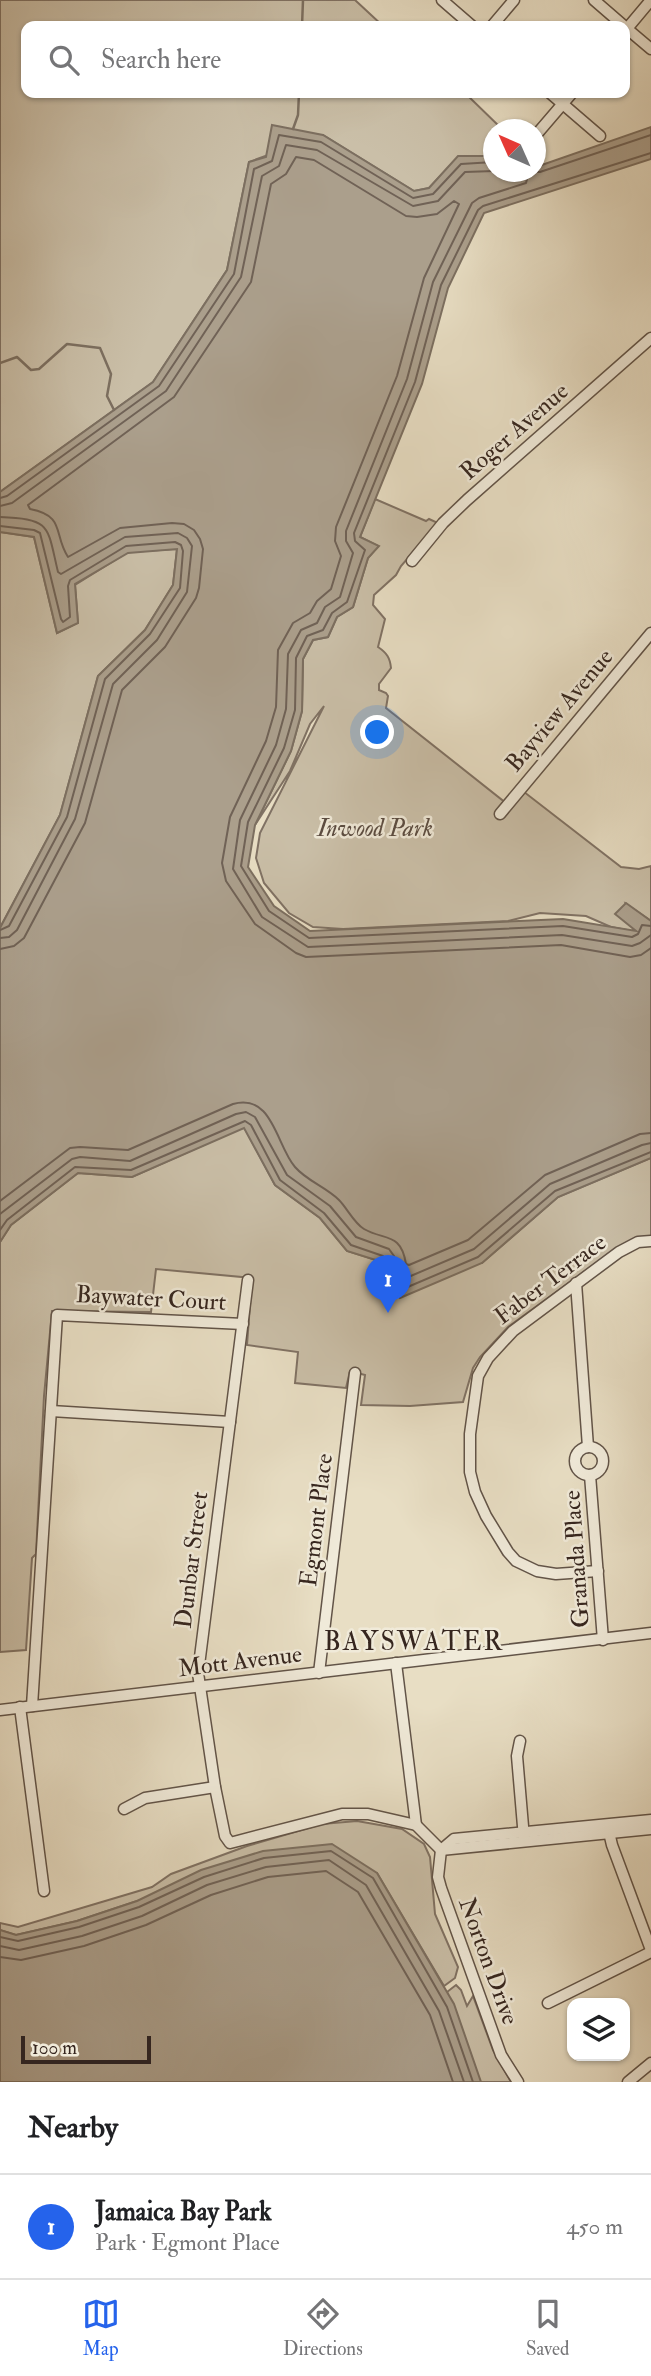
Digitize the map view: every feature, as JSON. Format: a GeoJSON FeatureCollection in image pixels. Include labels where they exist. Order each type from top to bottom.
{"type":"FeatureCollection","features":[{"type":"Feature","properties":{"kind":"street"},"geometry":{"type":"LineString","coordinates":[[442,0],[466,21]]}},
{"type":"Feature","properties":{"kind":"street"},"geometry":{"type":"LineString","coordinates":[[496,21],[514,0]]}},
{"type":"Feature","properties":{"kind":"street"},"geometry":{"type":"LineString","coordinates":[[594,0],[617,21]]}},
{"type":"Feature","properties":{"kind":"street"},"geometry":{"type":"LineString","coordinates":[[630,23],[651,0]]}},
{"type":"Feature","properties":{"kind":"street"},"geometry":{"type":"LineString","coordinates":[[630,32],[651,49]]}},
{"type":"Feature","properties":{"kind":"street"},"geometry":{"type":"LineString","coordinates":[[556,98],[600,136]]}},
{"type":"Feature","properties":{"kind":"street"},"geometry":{"type":"LineString","coordinates":[[546,124],[568,98]]}},
{"type":"Feature","properties":{"kind":"street","name":"Roger Avenue"},"geometry":{"type":"LineString","coordinates":[[412,561],[459,508],[651,338]]}},
{"type":"Feature","properties":{"kind":"street","name":"Bayview Avenue"},"geometry":{"type":"LineString","coordinates":[[500,814],[650,636]]}},
{"type":"Feature","properties":{"kind":"street","name":"Faber Terrace"},"geometry":{"type":"LineString","coordinates":[[598,1571],[537,1571],[516,1560],[508,1552],[486,1516],[475,1492],[470,1472],[474,1398],[482,1366],[513,1331],[624,1249],[642,1241],[651,1241]]}},
{"type":"Feature","properties":{"kind":"street","name":"Dunbar Street"},"geometry":{"type":"LineString","coordinates":[[248,1280],[198,1673],[225,1836],[230,1843],[342,1814],[368,1814],[416,1825]]}},
{"type":"Feature","properties":{"kind":"street","name":"Granada Place"},"geometry":{"type":"LineString","coordinates":[[576,1283],[588,1447]]}},
{"type":"Feature","properties":{"kind":"street","name":"Baywater Court"},"geometry":{"type":"LineString","coordinates":[[51,1412],[57,1315],[243,1324]]}},
{"type":"Feature","properties":{"kind":"street","name":"Egmont Place"},"geometry":{"type":"LineString","coordinates":[[319,1673],[355,1373]]}},
{"type":"Feature","properties":{"kind":"street"},"geometry":{"type":"LineString","coordinates":[[32,1706],[51,1412],[230,1422]]}},
{"type":"Feature","properties":{"kind":"street","name":"Granada Place"},"geometry":{"type":"LineString","coordinates":[[588,1447],[597,1450],[602,1458],[599,1471],[590,1475],[578,1471],[575,1462],[577,1454],[588,1447]]}},
{"type":"Feature","properties":{"kind":"street","name":"Granada Place"},"geometry":{"type":"LineString","coordinates":[[590,1475],[603,1640]]}},
{"type":"Feature","properties":{"kind":"street","name":"Mott Avenue"},"geometry":{"type":"LineString","coordinates":[[0,1710],[651,1633]]}},
{"type":"Feature","properties":{"kind":"street"},"geometry":{"type":"LineString","coordinates":[[396,1664],[416,1825],[441,1850],[608,1829],[651,1820]]}},
{"type":"Feature","properties":{"kind":"street"},"geometry":{"type":"LineString","coordinates":[[20,1707],[44,1891]]}},
{"type":"Feature","properties":{"kind":"street"},"geometry":{"type":"LineString","coordinates":[[520,1741],[517,1756],[524,1838]]}},
{"type":"Feature","properties":{"kind":"street"},"geometry":{"type":"LineString","coordinates":[[124,1809],[145,1798],[215,1787]]}},
{"type":"Feature","properties":{"kind":"street"},"geometry":{"type":"LineString","coordinates":[[608,1829],[651,1829]]}},
{"type":"Feature","properties":{"kind":"street"},"geometry":{"type":"LineString","coordinates":[[548,2003],[651,1951],[608,1829]]}},
{"type":"Feature","properties":{"kind":"street","name":"Norton Drive"},"geometry":{"type":"LineString","coordinates":[[441,1850],[438,1877],[440,1888],[501,2055],[518,2082]]}},
{"type":"Feature","properties":{"kind":"street"},"geometry":{"type":"LineString","coordinates":[[628,2082],[651,2063]]}},
{"type":"Feature","properties":{"kind":"green space"},"geometry":{"type":"Polygon","coordinates":[[[0,0],[355,0],[378,21],[21,21],[21,98],[470,98],[492,119],[483,119],[483,157],[458,157],[429,188],[414,191],[323,135],[249,162],[227,270],[153,382],[0,492],[0,0]]]}},
{"type":"Feature","properties":{"kind":"green space","name":"Inwood Park"},"geometry":{"type":"Polygon","coordinates":[[[375,499],[426,521],[429,519],[438,523],[396,575],[374,595],[373,605],[385,619],[378,647],[388,656],[391,668],[379,684],[379,690],[388,696],[386,708],[506,803],[519,788],[621,867],[639,869],[651,866],[651,921],[626,904],[638,932],[611,927],[586,916],[540,913],[508,921],[343,929],[313,927],[289,913],[264,883],[256,858],[260,833],[324,706],[310,724],[290,771],[255,825],[291,751],[302,711],[303,659],[313,640],[328,637],[337,617],[353,607],[368,558],[378,546],[360,537],[375,499]]]}},
{"type":"Feature","properties":{"kind":"green space"},"geometry":{"type":"Polygon","coordinates":[[[0,532],[34,537],[57,633],[78,623],[75,585],[128,552],[177,549],[173,585],[145,630],[98,676],[60,815],[0,928],[0,532]]]}},
{"type":"Feature","properties":{"kind":"green space"},"geometry":{"type":"Polygon","coordinates":[[[244,1127],[275,1185],[320,1218],[347,1251],[379,1261],[482,1263],[558,1197],[651,1158],[651,1238],[634,1240],[610,1253],[508,1327],[473,1368],[463,1402],[410,1406],[361,1405],[365,1375],[350,1371],[346,1388],[295,1383],[298,1352],[247,1345],[252,1278],[156,1269],[151,1312],[52,1311],[44,1396],[36,1554],[32,1558],[26,1650],[0,1652],[0,1242],[11,1225],[78,1173],[132,1177],[244,1127]]]}},
{"type":"Feature","properties":{"kind":"green space"},"geometry":{"type":"Polygon","coordinates":[[[357,1821],[402,1829],[424,1844],[430,1857],[435,1914],[458,1967],[455,1978],[444,1986],[377,1873],[137,1901],[77,1921],[16,1935],[0,1930],[0,1923],[18,1927],[152,1887],[171,1874],[247,1846],[322,1824],[357,1821]]]}},
{"type":"Feature","properties":{"kind":"green space"},"geometry":{"type":"Polygon","coordinates":[[[456,1985],[461,1990],[467,2006],[473,1996],[493,2050],[511,2082],[479,2082],[447,1992],[456,1985]]]}},
{"type":"Feature","properties":{"kind":"water"},"geometry":{"type":"Polygon","coordinates":[[[272,125],[323,135],[414,191],[429,188],[458,156],[483,156],[483,182],[546,182],[546,164],[651,127],[651,159],[484,213],[448,288],[422,384],[360,537],[379,546],[368,558],[353,607],[337,617],[328,637],[313,640],[303,659],[302,711],[291,751],[255,825],[248,867],[274,906],[310,931],[563,919],[636,931],[615,914],[626,903],[651,921],[651,1158],[558,1197],[482,1263],[400,1298],[380,1276],[379,1261],[347,1251],[320,1218],[275,1185],[244,1128],[132,1177],[78,1173],[11,1225],[0,1242],[0,928],[60,815],[98,676],[145,630],[173,585],[177,549],[128,553],[75,584],[78,623],[57,633],[34,537],[0,532],[0,492],[153,382],[227,270],[249,162],[266,157],[272,125]]]}},
{"type":"Feature","properties":{"kind":"water"},"geometry":{"type":"Polygon","coordinates":[[[332,1844],[377,1873],[454,2004],[481,2082],[0,2082],[0,1930],[16,1935],[77,1921],[137,1901],[201,1870],[263,1851],[332,1844]]]}},
{"type":"Feature","properties":{"kind":"waterway"},"geometry":{"type":"LineString","coordinates":[[302,21],[303,0]]}},
{"type":"Feature","properties":{"kind":"waterway"},"geometry":{"type":"LineString","coordinates":[[293,129],[298,115],[299,98]]}},
{"type":"Feature","properties":{"kind":"waterway"},"geometry":{"type":"LineString","coordinates":[[0,363],[17,357],[31,370],[39,369],[67,344],[100,348],[111,374],[107,396],[114,410]]}},
{"type":"Feature","properties":{"kind":"place","name":"Jamaica Bay Park"},"geometry":{"type":"Point","coordinates":[388,1313]}},
{"type":"Feature","properties":{"kind":"district","name":"BAYSWATER"},"geometry":{"type":"Point","coordinates":[414,1641]}}]}
